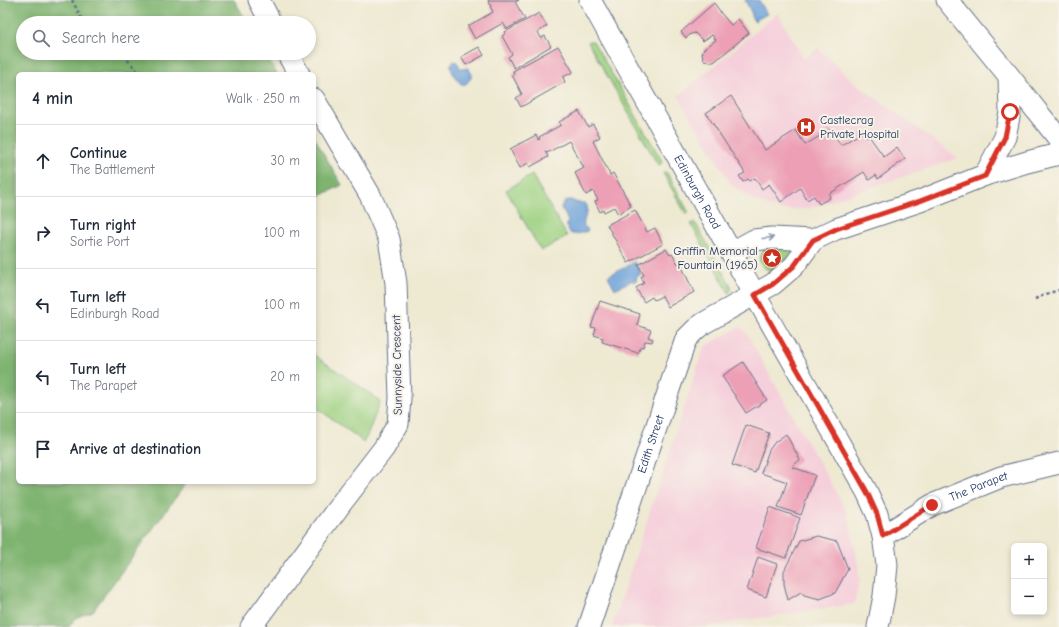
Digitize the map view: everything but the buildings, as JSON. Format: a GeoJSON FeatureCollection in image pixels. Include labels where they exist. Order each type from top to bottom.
{"type":"FeatureCollection","features":[{"type":"Feature","properties":{"kind":"street"},"geometry":{"type":"LineString","coordinates":[[259,0],[267,16]]}},
{"type":"Feature","properties":{"kind":"street","name":"Edinburgh Road"},"geometry":{"type":"LineString","coordinates":[[590,0],[867,492],[877,514],[883,536],[888,565],[878,627]]}},
{"type":"Feature","properties":{"kind":"street"},"geometry":{"type":"LineString","coordinates":[[946,0],[1059,139]]}},
{"type":"Feature","properties":{"kind":"street"},"geometry":{"type":"LineString","coordinates":[[291,60],[299,72]]}},
{"type":"Feature","properties":{"kind":"street"},"geometry":{"type":"LineString","coordinates":[[985,176],[1005,137],[1010,112],[1009,76]]}},
{"type":"Feature","properties":{"kind":"street","name":"Sunnyside Crescent"},"geometry":{"type":"LineString","coordinates":[[251,627],[343,501],[384,448],[398,424],[400,398],[396,283],[389,239],[370,195],[316,102]]}},
{"type":"Feature","properties":{"kind":"street"},"geometry":{"type":"LineString","coordinates":[[732,252],[754,240],[772,238],[813,240],[836,229],[920,201],[985,176],[1026,162],[1059,154]]}},
{"type":"Feature","properties":{"kind":"street","name":"Edith Street"},"geometry":{"type":"LineString","coordinates":[[589,627],[686,339],[704,323],[773,284],[794,266],[813,240]]}},
{"type":"Feature","properties":{"kind":"street","name":"The Parapet"},"geometry":{"type":"LineString","coordinates":[[883,536],[932,505],[1001,477],[1059,463]]}},
{"type":"Feature","properties":{"kind":"path"},"geometry":{"type":"LineString","coordinates":[[72,0],[80,16]]}},
{"type":"Feature","properties":{"kind":"path"},"geometry":{"type":"LineString","coordinates":[[128,60],[138,72]]}},
{"type":"Feature","properties":{"kind":"path"},"geometry":{"type":"LineString","coordinates":[[1036,299],[1059,290]]}},
{"type":"Feature","properties":{"kind":"shaded area","name":"Castlecrag Private Hospital"},"geometry":{"type":"Polygon","coordinates":[[[778,13],[804,59],[818,48],[855,83],[958,158],[807,209],[779,210],[753,200],[731,184],[678,96],[778,13]]]}},
{"type":"Feature","properties":{"kind":"shaded area"},"geometry":{"type":"Polygon","coordinates":[[[739,327],[744,329],[848,514],[860,580],[854,604],[703,627],[612,627],[704,347],[739,327]]]}},
{"type":"Feature","properties":{"kind":"green space"},"geometry":{"type":"Polygon","coordinates":[[[0,0],[234,0],[244,16],[16,16],[16,60],[269,60],[276,72],[16,72],[16,484],[186,484],[93,611],[75,618],[69,627],[0,627],[0,0]]]}},
{"type":"Feature","properties":{"kind":"green space"},"geometry":{"type":"Polygon","coordinates":[[[593,41],[662,161],[661,164],[658,165],[588,42],[593,41]]]}},
{"type":"Feature","properties":{"kind":"green space"},"geometry":{"type":"Polygon","coordinates":[[[316,140],[342,185],[316,198],[316,140]]]}},
{"type":"Feature","properties":{"kind":"green space"},"geometry":{"type":"Polygon","coordinates":[[[666,172],[688,213],[686,214],[663,173],[666,172]]]}},
{"type":"Feature","properties":{"kind":"green space"},"geometry":{"type":"Polygon","coordinates":[[[532,175],[567,236],[541,251],[506,190],[532,175]]]}},
{"type":"Feature","properties":{"kind":"green space"},"geometry":{"type":"Polygon","coordinates":[[[691,224],[696,224],[731,286],[731,291],[729,293],[691,224]]]}},
{"type":"Feature","properties":{"kind":"green space"},"geometry":{"type":"Polygon","coordinates":[[[765,247],[798,248],[774,271],[765,268],[760,263],[760,255],[765,247]]]}},
{"type":"Feature","properties":{"kind":"green space"},"geometry":{"type":"Polygon","coordinates":[[[316,356],[380,402],[363,443],[356,436],[316,407],[316,356]]]}},
{"type":"Feature","properties":{"kind":"water"},"geometry":{"type":"Polygon","coordinates":[[[745,0],[759,0],[767,14],[754,21],[745,0]]]}},
{"type":"Feature","properties":{"kind":"water"},"geometry":{"type":"Polygon","coordinates":[[[454,61],[457,62],[461,69],[468,68],[472,74],[471,78],[466,84],[460,83],[453,74],[451,64],[454,61]]]}},
{"type":"Feature","properties":{"kind":"water"},"geometry":{"type":"Polygon","coordinates":[[[568,200],[578,203],[585,203],[587,206],[588,208],[584,220],[584,227],[587,228],[588,231],[572,234],[568,230],[568,221],[561,207],[564,202],[568,200]]]}},
{"type":"Feature","properties":{"kind":"water"},"geometry":{"type":"Polygon","coordinates":[[[635,262],[641,274],[636,277],[637,280],[634,282],[633,280],[615,289],[608,276],[635,262]]]}},
{"type":"Feature","properties":{"kind":"place","name":"Castlecrag Private Hospital"},"geometry":{"type":"Point","coordinates":[806,127]}},
{"type":"Feature","properties":{"kind":"place","name":"Griffin Memorial Fountain (1965)"},"geometry":{"type":"Point","coordinates":[772,258]}},
{"type":"Feature","properties":{"kind":"route"},"geometry":{"type":"LineString","coordinates":[[932,505],[883,536],[877,514],[867,492],[755,295],[773,284],[794,266],[813,240],[836,229],[920,201],[985,176],[1005,137],[1010,112]]}}]}
